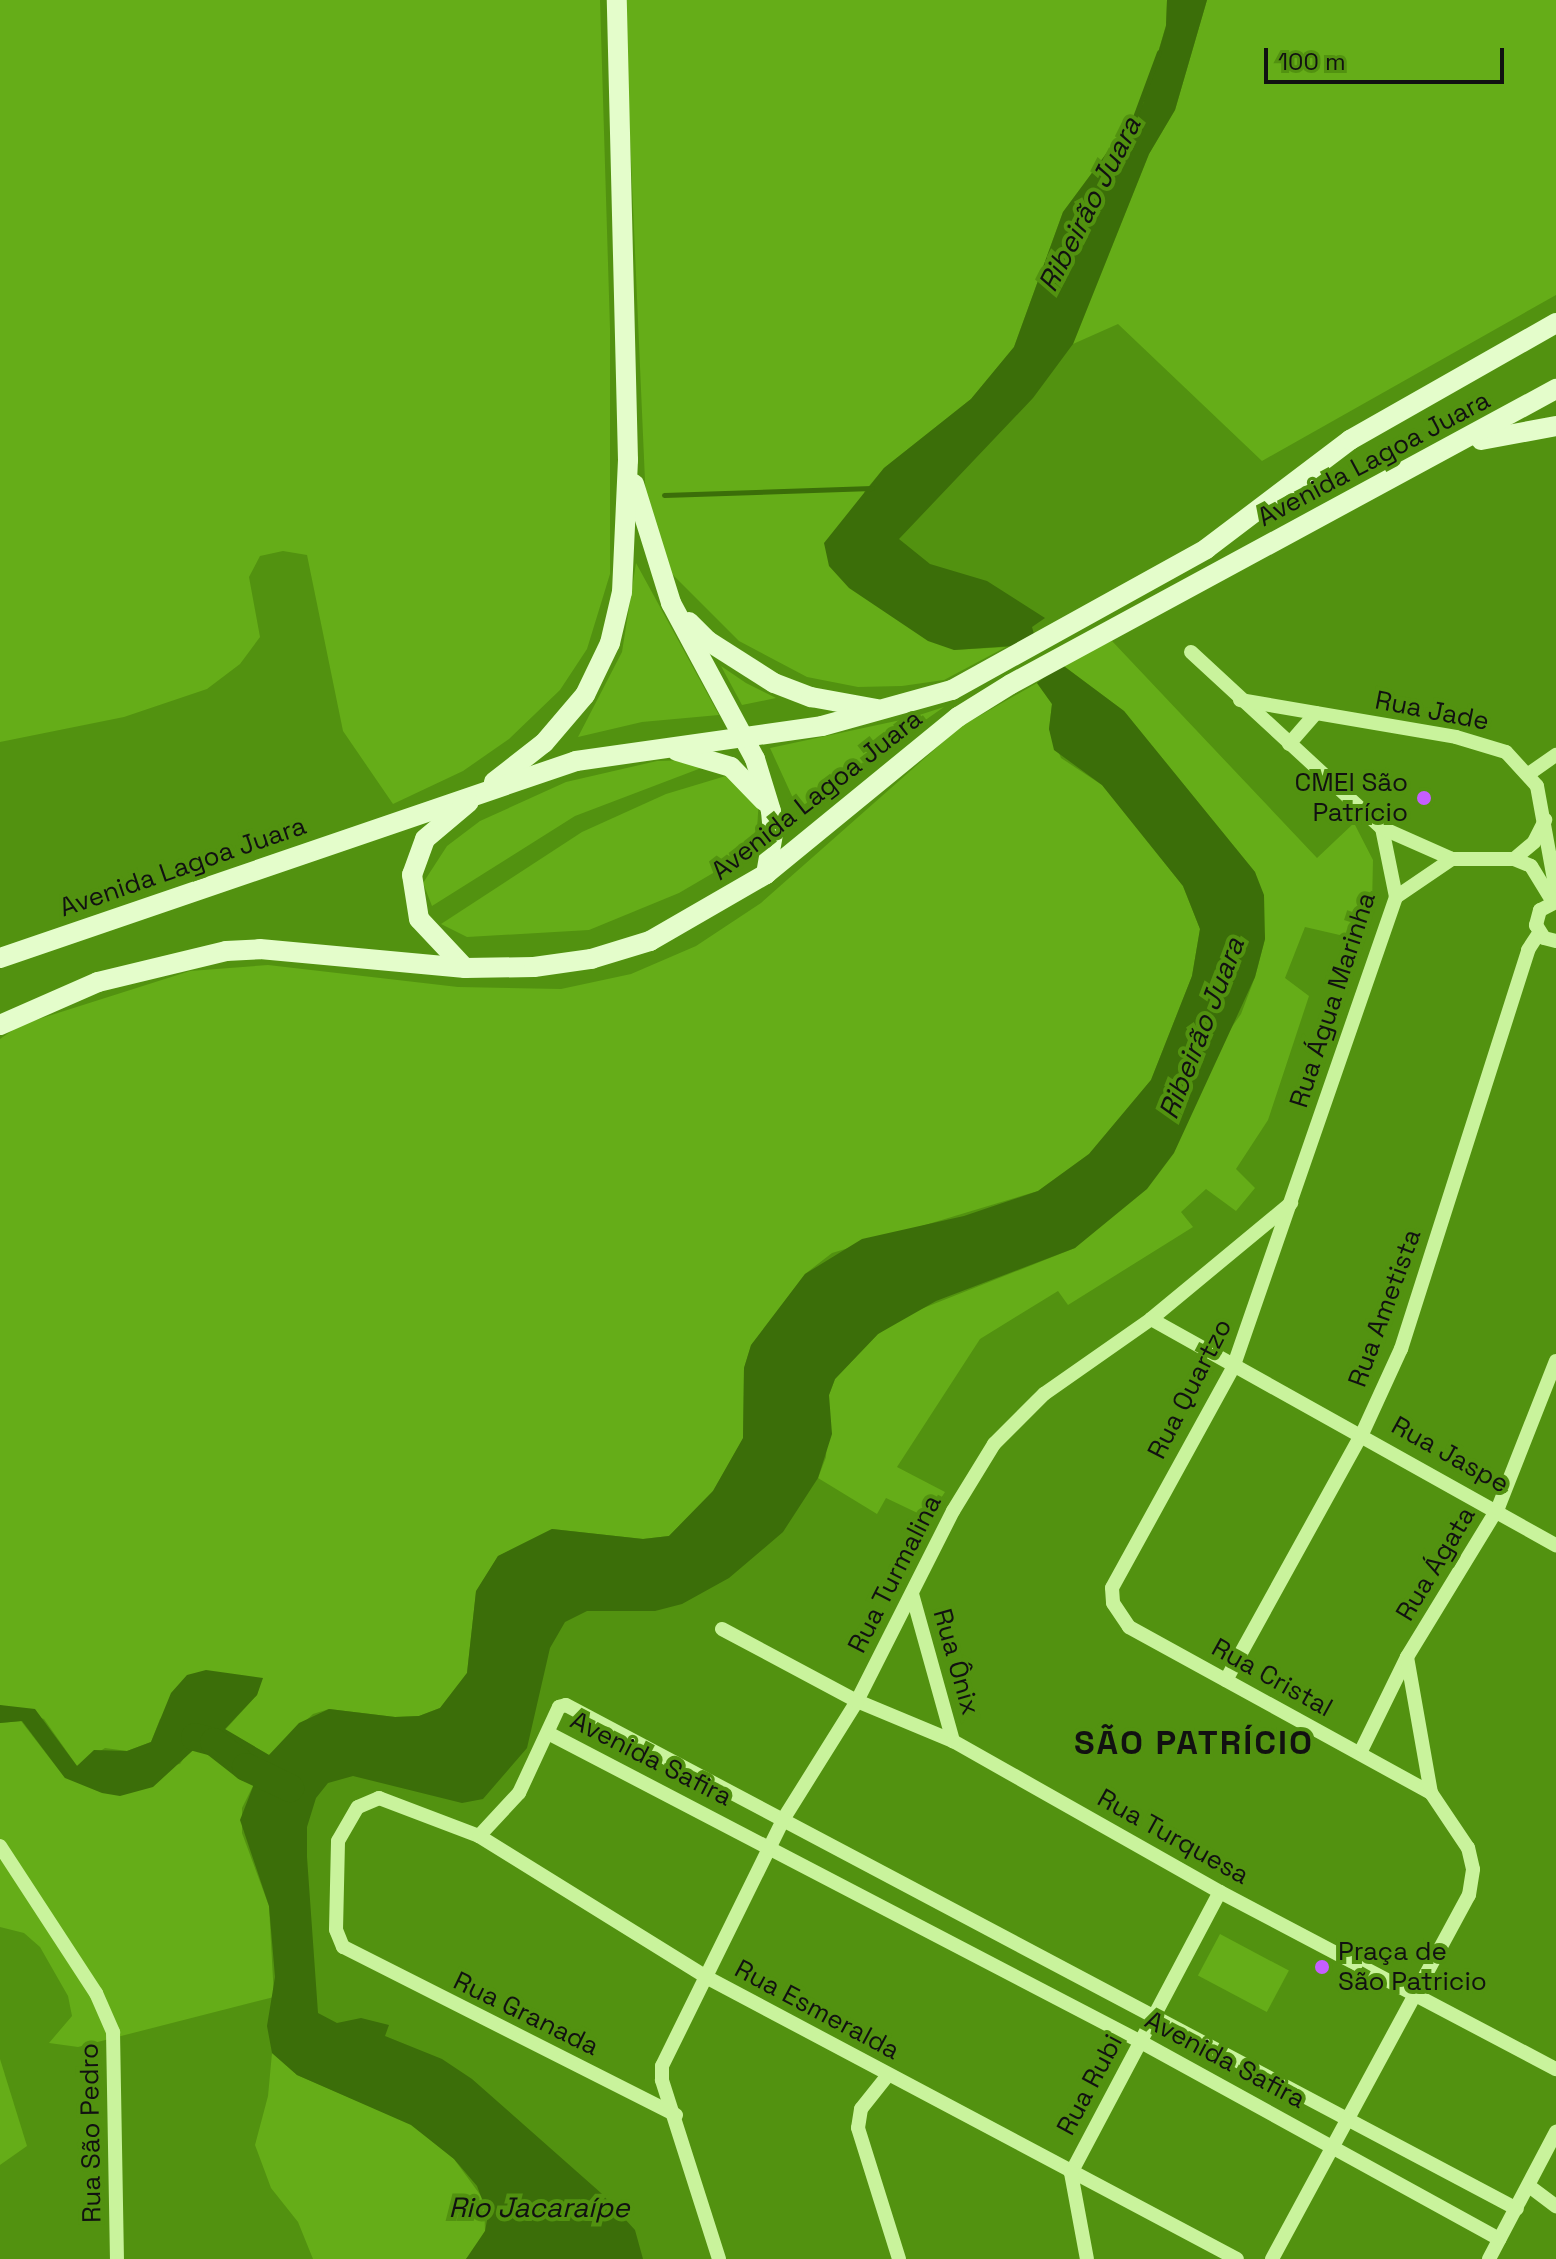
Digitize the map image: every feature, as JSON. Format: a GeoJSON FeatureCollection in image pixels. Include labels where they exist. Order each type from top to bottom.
{"type":"FeatureCollection","features":[{"type":"Feature","properties":{"kind":"main road"},"geometry":{"type":"LineString","coordinates":[[465,968],[419,919],[412,875],[425,839],[544,743],[585,695],[610,643],[622,592],[628,460],[617,0]]}},
{"type":"Feature","properties":{"kind":"main road","name":"Avenida Lagoa Juara"},"geometry":{"type":"LineString","coordinates":[[0,1025],[98,982],[226,951],[260,949],[465,968],[534,967],[591,959],[650,941],[766,874],[1005,676],[1082,619],[1206,549],[1350,440],[1556,323]]}},
{"type":"Feature","properties":{"kind":"main road","name":"Avenida Lagoa Juara"},"geometry":{"type":"LineString","coordinates":[[0,958],[576,761],[742,738],[885,711],[1005,676],[1090,641],[1458,446],[1556,389]]}},
{"type":"Feature","properties":{"kind":"main road"},"geometry":{"type":"LineString","coordinates":[[1458,446],[1556,426]]}},
{"type":"Feature","properties":{"kind":"main road"},"geometry":{"type":"LineString","coordinates":[[628,460],[671,603],[742,738],[771,811],[773,834],[766,874]]}},
{"type":"Feature","properties":{"kind":"main road"},"geometry":{"type":"LineString","coordinates":[[671,603],[708,641],[774,683],[811,697],[885,711]]}},
{"type":"Feature","properties":{"kind":"main road"},"geometry":{"type":"LineString","coordinates":[[662,747],[731,767],[771,811]]}},
{"type":"Feature","properties":{"kind":"street"},"geometry":{"type":"LineString","coordinates":[[1191,652],[1382,828],[1452,859],[1514,859],[1540,873],[1555,898]]}},
{"type":"Feature","properties":{"kind":"street","name":"Rua Jade"},"geometry":{"type":"LineString","coordinates":[[1240,700],[1487,744],[1530,773]]}},
{"type":"Feature","properties":{"kind":"street"},"geometry":{"type":"LineString","coordinates":[[1289,744],[1316,713]]}},
{"type":"Feature","properties":{"kind":"street"},"geometry":{"type":"LineString","coordinates":[[1555,898],[1545,820],[1530,773],[1556,755]]}},
{"type":"Feature","properties":{"kind":"street"},"geometry":{"type":"LineString","coordinates":[[1514,859],[1534,842],[1545,820]]}},
{"type":"Feature","properties":{"kind":"street","name":"Rua Água Marinha"},"geometry":{"type":"LineString","coordinates":[[1291,1203],[1396,897],[1382,828]]}},
{"type":"Feature","properties":{"kind":"street"},"geometry":{"type":"LineString","coordinates":[[1396,897],[1452,859]]}},
{"type":"Feature","properties":{"kind":"street","name":"Rua Ametista"},"geometry":{"type":"LineString","coordinates":[[1226,1680],[1362,1434],[1401,1349],[1528,950],[1539,933],[1536,917],[1555,898]]}},
{"type":"Feature","properties":{"kind":"street"},"geometry":{"type":"LineString","coordinates":[[1539,933],[1556,941]]}},
{"type":"Feature","properties":{"kind":"street","name":"Rua Turmalina"},"geometry":{"type":"LineString","coordinates":[[676,2115],[662,2066],[784,1818],[857,1701],[953,1511],[994,1444],[1044,1394],[1151,1319],[1291,1203]]}},
{"type":"Feature","properties":{"kind":"street","name":"Rua Quartzo"},"geometry":{"type":"LineString","coordinates":[[1112,1588],[1234,1366],[1291,1203]]}},
{"type":"Feature","properties":{"kind":"street","name":"Rua Jaspe"},"geometry":{"type":"LineString","coordinates":[[1151,1319],[1498,1508],[1556,1545]]}},
{"type":"Feature","properties":{"kind":"street","name":"Rua Ágata"},"geometry":{"type":"LineString","coordinates":[[1360,1753],[1407,1657],[1498,1508],[1556,1361]]}},
{"type":"Feature","properties":{"kind":"street","name":"Rua Cristal"},"geometry":{"type":"LineString","coordinates":[[1112,1588],[1118,1617],[1129,1627],[1431,1793]]}},
{"type":"Feature","properties":{"kind":"street","name":"Rua Ônix"},"geometry":{"type":"LineString","coordinates":[[912,1594],[953,1741]]}},
{"type":"Feature","properties":{"kind":"street","name":"Rua Turquesa"},"geometry":{"type":"LineString","coordinates":[[722,1629],[857,1701],[953,1741],[1220,1892],[1556,2069]]}},
{"type":"Feature","properties":{"kind":"street","name":"Rua Ágata"},"geometry":{"type":"LineString","coordinates":[[1407,1657],[1431,1793]]}},
{"type":"Feature","properties":{"kind":"street","name":"Avenida Safira"},"geometry":{"type":"LineString","coordinates":[[1500,2239],[1141,2042],[548,1733],[559,1707],[566,1705],[784,1818],[1517,2209]]}},
{"type":"Feature","properties":{"kind":"street"},"geometry":{"type":"LineString","coordinates":[[479,1836],[519,1793],[548,1733]]}},
{"type":"Feature","properties":{"kind":"street"},"geometry":{"type":"LineString","coordinates":[[1272,2259],[1469,1895],[1473,1869],[1468,1848],[1431,1793]]}},
{"type":"Feature","properties":{"kind":"street","name":"Rua Esmeralda"},"geometry":{"type":"LineString","coordinates":[[355,1957],[336,1930],[338,1841],[358,1807],[379,1798],[479,1836],[706,1977],[1237,2259]]}},
{"type":"Feature","properties":{"kind":"street","name":"Rua São Pedro"},"geometry":{"type":"LineString","coordinates":[[0,1846],[96,1993],[113,2032],[117,2259]]}},
{"type":"Feature","properties":{"kind":"street","name":"Rua Rubi"},"geometry":{"type":"LineString","coordinates":[[1071,2173],[1220,1892]]}},
{"type":"Feature","properties":{"kind":"street","name":"Rua Granada"},"geometry":{"type":"LineString","coordinates":[[355,1957],[676,2115]]}},
{"type":"Feature","properties":{"kind":"street"},"geometry":{"type":"LineString","coordinates":[[888,2075],[861,2109],[858,2128],[899,2259]]}},
{"type":"Feature","properties":{"kind":"street"},"geometry":{"type":"LineString","coordinates":[[676,2115],[719,2259]]}},
{"type":"Feature","properties":{"kind":"street"},"geometry":{"type":"LineString","coordinates":[[1489,2259],[1556,2132]]}},
{"type":"Feature","properties":{"kind":"street"},"geometry":{"type":"LineString","coordinates":[[1071,2173],[1087,2259]]}},
{"type":"Feature","properties":{"kind":"street"},"geometry":{"type":"LineString","coordinates":[[1529,2186],[1556,2206]]}},
{"type":"Feature","properties":{"kind":"shaded area"},"geometry":{"type":"Polygon","coordinates":[[[0,0],[600,0],[610,329],[610,574],[587,649],[560,690],[509,739],[463,771],[393,804],[343,731],[307,555],[283,551],[260,556],[249,577],[260,637],[240,664],[207,689],[124,717],[0,742],[0,0]]]}},
{"type":"Feature","properties":{"kind":"shaded area"},"geometry":{"type":"Polygon","coordinates":[[[624,0],[1167,0],[1166,25],[1143,104],[1063,212],[1014,347],[971,399],[884,468],[864,492],[954,650],[1006,647],[944,680],[902,686],[858,687],[807,677],[739,641],[671,573],[646,504],[624,0]]]}},
{"type":"Feature","properties":{"kind":"shaded area"},"geometry":{"type":"Polygon","coordinates":[[[1207,0],[1556,0],[1556,295],[1262,461],[1118,324],[1073,344],[1149,154],[1175,110],[1207,0]]]}},
{"type":"Feature","properties":{"kind":"shaded area"},"geometry":{"type":"Polygon","coordinates":[[[636,563],[719,715],[642,722],[578,737],[622,652],[636,563]]]}},
{"type":"Feature","properties":{"kind":"shaded area"},"geometry":{"type":"Polygon","coordinates":[[[1112,641],[1317,858],[1354,823],[1373,860],[1372,906],[1357,939],[1305,927],[1285,978],[1309,996],[1268,1120],[1236,1169],[1255,1188],[1236,1211],[1206,1189],[1181,1212],[1193,1227],[1068,1305],[1058,1291],[980,1339],[897,1467],[945,1492],[928,1518],[886,1498],[877,1514],[818,1478],[826,1457],[829,1395],[835,1379],[878,1334],[906,1315],[1075,1248],[1241,1014],[1255,977],[1265,939],[1255,872],[1124,711],[1061,664],[1112,641]]]}},
{"type":"Feature","properties":{"kind":"shaded area"},"geometry":{"type":"Polygon","coordinates":[[[721,666],[746,683],[776,698],[742,705],[721,666]]]}},
{"type":"Feature","properties":{"kind":"shaded area"},"geometry":{"type":"Polygon","coordinates":[[[1037,683],[1052,704],[1049,729],[1061,758],[1102,785],[1183,886],[1200,929],[1192,976],[1151,1080],[1089,1154],[1038,1191],[832,1253],[805,1274],[751,1346],[744,1368],[743,1439],[713,1491],[669,1536],[643,1539],[552,1529],[498,1556],[476,1592],[467,1673],[440,1708],[419,1716],[395,1717],[329,1709],[313,1714],[269,1755],[225,1730],[257,1695],[262,1678],[160,1719],[151,1742],[127,1751],[105,1748],[77,1766],[44,1719],[0,1705],[0,1039],[20,1025],[190,971],[268,965],[458,987],[561,989],[631,974],[696,946],[761,903],[960,727],[1037,683]]]}},
{"type":"Feature","properties":{"kind":"shaded area"},"geometry":{"type":"Polygon","coordinates":[[[944,707],[798,809],[770,748],[910,718],[944,707]]]}},
{"type":"Feature","properties":{"kind":"shaded area"},"geometry":{"type":"Polygon","coordinates":[[[657,761],[717,762],[575,816],[432,906],[423,883],[447,846],[480,821],[566,782],[657,761]]]}},
{"type":"Feature","properties":{"kind":"shaded area"},"geometry":{"type":"Polygon","coordinates":[[[739,772],[759,799],[757,829],[737,859],[679,893],[589,930],[467,937],[441,924],[582,832],[666,794],[739,772]]]}},
{"type":"Feature","properties":{"kind":"shaded area"},"geometry":{"type":"Polygon","coordinates":[[[21,1721],[65,1778],[180,1764],[189,1750],[201,1743],[231,1754],[259,1774],[242,1808],[242,1833],[269,1906],[274,1997],[78,2047],[49,2043],[72,2016],[68,1996],[40,1947],[24,1933],[0,1927],[0,1723],[21,1721]]]}},
{"type":"Feature","properties":{"kind":"shaded area"},"geometry":{"type":"Polygon","coordinates":[[[1220,1934],[1289,1971],[1267,2012],[1198,1975],[1220,1934]]]}},
{"type":"Feature","properties":{"kind":"shaded area"},"geometry":{"type":"Polygon","coordinates":[[[272,2053],[297,2075],[411,2124],[454,2159],[484,2200],[485,2231],[466,2259],[313,2259],[298,2222],[271,2188],[255,2145],[268,2096],[272,2053]]]}},
{"type":"Feature","properties":{"kind":"shaded area"},"geometry":{"type":"Polygon","coordinates":[[[0,2059],[27,2146],[0,2165],[0,2059]]]}},
{"type":"Feature","properties":{"kind":"water"},"geometry":{"type":"Polygon","coordinates":[[[1167,0],[1207,0],[1175,110],[1149,154],[1073,344],[1033,398],[899,539],[930,564],[987,581],[1045,618],[1032,627],[1034,634],[1013,646],[954,650],[928,641],[849,588],[829,566],[824,543],[884,468],[971,399],[1014,347],[1063,212],[1143,104],[1166,26],[1167,0]]]}},
{"type":"Feature","properties":{"kind":"water","name":"Rio Jacaraípe"},"geometry":{"type":"Polygon","coordinates":[[[1061,664],[1124,711],[1255,872],[1264,895],[1265,939],[1255,977],[1174,1153],[1147,1189],[1075,1248],[936,1301],[878,1334],[835,1379],[829,1395],[832,1434],[818,1478],[783,1532],[729,1578],[682,1604],[655,1611],[587,1611],[565,1622],[550,1648],[527,1748],[483,1799],[462,1803],[353,1776],[328,1783],[316,1798],[307,1827],[307,1857],[318,2013],[337,2023],[361,2018],[389,2025],[385,2036],[442,2059],[472,2079],[601,2193],[635,2230],[643,2259],[466,2259],[485,2231],[488,2215],[477,2186],[454,2159],[411,2125],[297,2075],[272,2053],[267,2026],[275,1977],[269,1906],[240,1820],[258,1774],[231,1754],[201,1743],[153,1787],[120,1796],[102,1793],[65,1778],[22,1721],[0,1723],[0,1705],[35,1709],[77,1766],[94,1750],[127,1751],[151,1742],[171,1693],[187,1675],[206,1670],[263,1678],[257,1695],[225,1729],[269,1755],[299,1723],[329,1709],[395,1717],[419,1716],[440,1708],[467,1673],[476,1591],[498,1556],[552,1529],[643,1539],[669,1536],[713,1491],[743,1438],[744,1368],[751,1345],[805,1274],[862,1239],[964,1216],[1038,1191],[1089,1154],[1151,1080],[1192,976],[1200,929],[1183,886],[1102,785],[1054,750],[1049,729],[1052,704],[1037,683],[1061,664]]]}},
{"type":"Feature","properties":{"kind":"waterway","name":"Ribeirão Juara"},"geometry":{"type":"LineString","coordinates":[[1135,117],[1159,52]]}},
{"type":"Feature","properties":{"kind":"waterway"},"geometry":{"type":"LineString","coordinates":[[664,495],[872,488]]}},
{"type":"Feature","properties":{"kind":"waterway"},"geometry":{"type":"LineString","coordinates":[[195,1737],[214,1742],[246,1767],[290,1788]]}},
{"type":"Feature","properties":{"kind":"place","name":"CMEI São Patrício"},"geometry":{"type":"Point","coordinates":[1424,798]}},
{"type":"Feature","properties":{"kind":"place","name":"Praça de São Patricio"},"geometry":{"type":"Point","coordinates":[1322,1967]}},
{"type":"Feature","properties":{"kind":"district","name":"SÃO PATRÍCIO"},"geometry":{"type":"Point","coordinates":[1194,1743]}}]}
